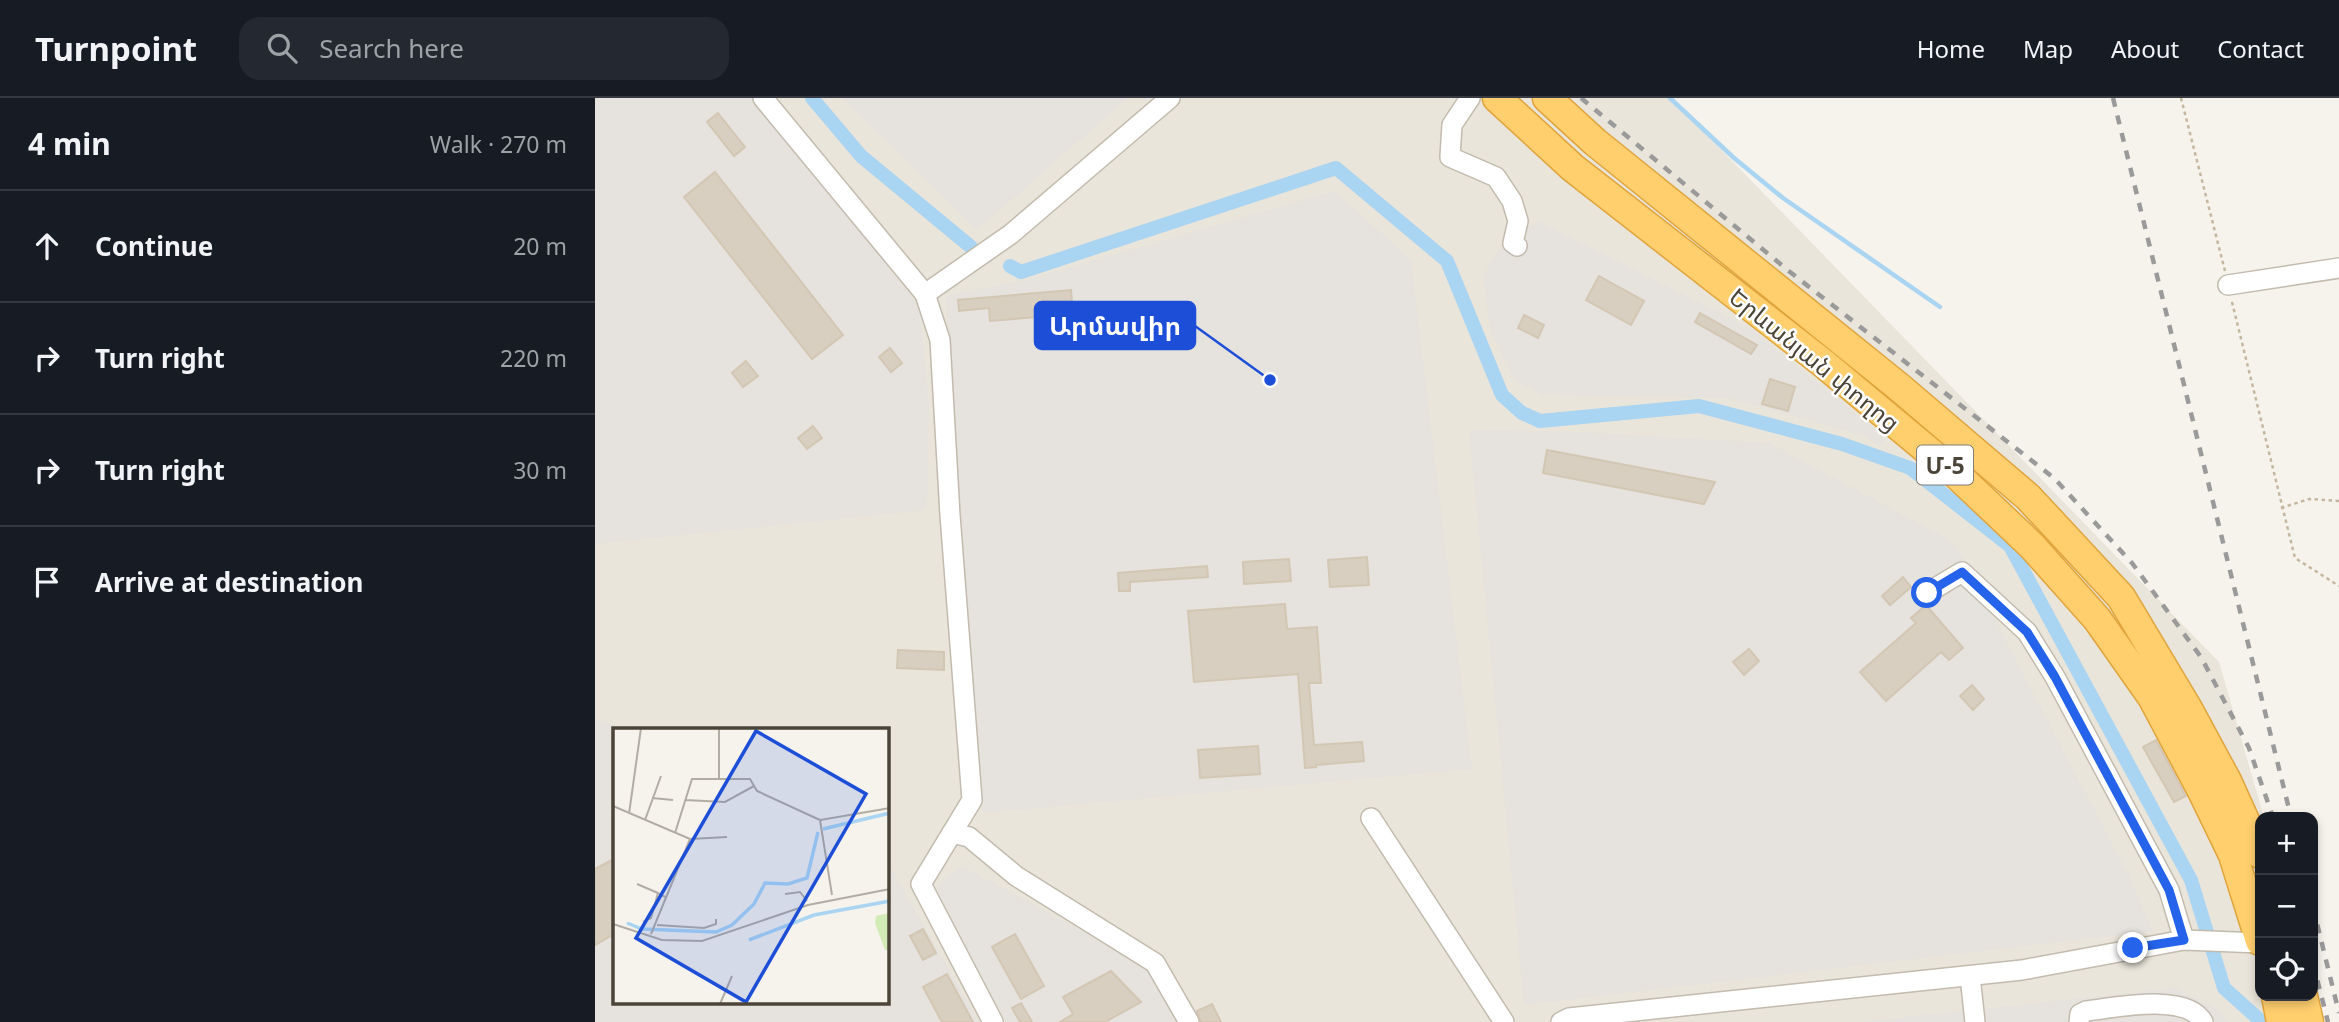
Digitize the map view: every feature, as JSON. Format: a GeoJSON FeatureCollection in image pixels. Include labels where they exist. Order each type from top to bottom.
{"type":"FeatureCollection","features":[{"type":"Feature","properties":{"kind":"highway","name":"Երևանյան փողոց"},"geometry":{"type":"LineString","coordinates":[[1497,98],[1573,167],[1822,363],[1955,473],[2032,546],[2097,619],[2152,697],[2233,855],[2259,938]]}},
{"type":"Feature","properties":{"kind":"highway","name":"Երևանյան փողոց"},"geometry":{"type":"LineString","coordinates":[[1547,98],[1595,142],[1899,387],[2028,497],[2121,597],[2195,721],[2255,843]]}},
{"type":"Feature","properties":{"kind":"highway"},"geometry":{"type":"LineString","coordinates":[[2277,1001],[2281,1022]]}},
{"type":"Feature","properties":{"kind":"highway"},"geometry":{"type":"LineString","coordinates":[[2304,1001],[2309,1022]]}},
{"type":"Feature","properties":{"kind":"street"},"geometry":{"type":"LineString","coordinates":[[763,98],[925,294],[940,340],[950,515],[972,800],[921,884],[993,1022]]}},
{"type":"Feature","properties":{"kind":"street"},"geometry":{"type":"LineString","coordinates":[[925,294],[1011,234],[1170,98]]}},
{"type":"Feature","properties":{"kind":"street"},"geometry":{"type":"LineString","coordinates":[[1470,98],[1452,125],[1450,157],[1496,177],[1512,201],[1518,221],[1513,243],[1517,246]]}},
{"type":"Feature","properties":{"kind":"street"},"geometry":{"type":"LineString","coordinates":[[2228,285],[2339,268]]}},
{"type":"Feature","properties":{"kind":"street"},"geometry":{"type":"LineString","coordinates":[[1927,593],[1962,572],[2027,632],[2055,677],[2169,890],[2190,940]]}},
{"type":"Feature","properties":{"kind":"street"},"geometry":{"type":"LineString","coordinates":[[1371,818],[1504,1022]]}},
{"type":"Feature","properties":{"kind":"street"},"geometry":{"type":"LineString","coordinates":[[952,833],[969,837],[1016,876],[1155,963],[1189,1022]]}},
{"type":"Feature","properties":{"kind":"street"},"geometry":{"type":"LineString","coordinates":[[1561,1022],[1569,1018],[2022,970],[2190,940],[2255,942]]}},
{"type":"Feature","properties":{"kind":"street"},"geometry":{"type":"LineString","coordinates":[[1970,976],[1975,1022]]}},
{"type":"Feature","properties":{"kind":"street"},"geometry":{"type":"LineString","coordinates":[[2079,1022],[2080,1014],[2086,1011],[2155,1003],[2180,1007],[2200,1016],[2203,1022]]}},
{"type":"Feature","properties":{"kind":"path"},"geometry":{"type":"LineString","coordinates":[[2181,98],[2295,558],[2339,586]]}},
{"type":"Feature","properties":{"kind":"path"},"geometry":{"type":"LineString","coordinates":[[2281,508],[2309,499],[2339,501]]}},
{"type":"Feature","properties":{"kind":"shaded area"},"geometry":{"type":"Polygon","coordinates":[[[595,98],[1671,98],[2219,662],[2263,812],[2255,812],[2255,1001],[2314,1001],[2319,1022],[595,1022],[595,98]]]}},
{"type":"Feature","properties":{"kind":"shaded area"},"geometry":{"type":"Polygon","coordinates":[[[595,98],[753,98],[920,307],[929,407],[927,510],[595,544],[595,98]]]}},
{"type":"Feature","properties":{"kind":"shaded area"},"geometry":{"type":"Polygon","coordinates":[[[842,98],[1128,98],[977,230],[842,98]]]}},
{"type":"Feature","properties":{"kind":"shaded area"},"geometry":{"type":"Polygon","coordinates":[[[1335,191],[1411,260],[1472,769],[983,813],[956,503],[946,296],[1029,279],[1335,191]]]}},
{"type":"Feature","properties":{"kind":"shaded area"},"geometry":{"type":"Polygon","coordinates":[[[1541,222],[1753,330],[1886,438],[1878,446],[1865,436],[1728,398],[1542,395],[1515,380],[1490,330],[1483,276],[1507,234],[1541,222]]]}},
{"type":"Feature","properties":{"kind":"shaded area"},"geometry":{"type":"Polygon","coordinates":[[[1469,430],[1581,432],[1769,443],[1954,542],[2128,874],[2153,931],[1524,1005],[1469,430]]]}},
{"type":"Feature","properties":{"kind":"shaded area"},"geometry":{"type":"Polygon","coordinates":[[[595,719],[620,728],[613,728],[613,1004],[889,1004],[889,864],[979,1022],[595,1022],[595,719]]]}},
{"type":"Feature","properties":{"kind":"shaded area"},"geometry":{"type":"Polygon","coordinates":[[[962,866],[1117,949],[1149,971],[1177,1022],[1006,1022],[956,937],[932,889],[962,866]]]}},
{"type":"Feature","properties":{"kind":"shaded area"},"geometry":{"type":"Polygon","coordinates":[[[2175,988],[2220,1011],[2228,1022],[1859,1022],[2175,988]]]}},
{"type":"Feature","properties":{"kind":"building"},"geometry":{"type":"Polygon","coordinates":[[[718,113],[745,147],[734,156],[707,122],[718,113]]]}},
{"type":"Feature","properties":{"kind":"building"},"geometry":{"type":"Polygon","coordinates":[[[715,172],[843,335],[812,359],[684,197],[715,172]]]}},
{"type":"Feature","properties":{"kind":"building"},"geometry":{"type":"Polygon","coordinates":[[[1599,276],[1644,301],[1631,325],[1586,300],[1599,276]]]}},
{"type":"Feature","properties":{"kind":"building"},"geometry":{"type":"Polygon","coordinates":[[[1071,290],[1073,314],[990,321],[989,308],[959,311],[958,300],[1071,290]]]}},
{"type":"Feature","properties":{"kind":"building"},"geometry":{"type":"Polygon","coordinates":[[[1700,313],[1757,345],[1751,354],[1695,322],[1700,313]]]}},
{"type":"Feature","properties":{"kind":"building"},"geometry":{"type":"Polygon","coordinates":[[[1524,315],[1544,325],[1538,338],[1518,328],[1524,315]]]}},
{"type":"Feature","properties":{"kind":"building"},"geometry":{"type":"Polygon","coordinates":[[[890,348],[902,363],[891,372],[879,357],[890,348]]]}},
{"type":"Feature","properties":{"kind":"building"},"geometry":{"type":"Polygon","coordinates":[[[746,361],[758,376],[743,387],[732,373],[746,361]]]}},
{"type":"Feature","properties":{"kind":"building"},"geometry":{"type":"Polygon","coordinates":[[[1770,379],[1795,387],[1788,411],[1762,404],[1770,379]]]}},
{"type":"Feature","properties":{"kind":"building"},"geometry":{"type":"Polygon","coordinates":[[[813,426],[822,438],[807,449],[798,438],[813,426]]]}},
{"type":"Feature","properties":{"kind":"building"},"geometry":{"type":"Polygon","coordinates":[[[1547,450],[1715,482],[1704,504],[1543,473],[1547,450]]]}},
{"type":"Feature","properties":{"kind":"building"},"geometry":{"type":"Polygon","coordinates":[[[1367,557],[1369,585],[1330,587],[1328,560],[1367,557]]]}},
{"type":"Feature","properties":{"kind":"building"},"geometry":{"type":"Polygon","coordinates":[[[1289,559],[1291,581],[1244,584],[1243,562],[1289,559]]]}},
{"type":"Feature","properties":{"kind":"building"},"geometry":{"type":"Polygon","coordinates":[[[1207,566],[1208,577],[1130,582],[1130,591],[1119,591],[1118,573],[1207,566]]]}},
{"type":"Feature","properties":{"kind":"building"},"geometry":{"type":"Polygon","coordinates":[[[1903,577],[1911,587],[1890,605],[1882,596],[1903,577]]]}},
{"type":"Feature","properties":{"kind":"building"},"geometry":{"type":"Polygon","coordinates":[[[1285,604],[1287,629],[1317,627],[1321,683],[1309,683],[1314,745],[1362,742],[1364,761],[1305,768],[1298,674],[1194,682],[1188,611],[1285,604]]]}},
{"type":"Feature","properties":{"kind":"building"},"geometry":{"type":"Polygon","coordinates":[[[1926,605],[1963,648],[1949,660],[1941,652],[1886,701],[1860,672],[1916,623],[1911,618],[1926,605]]]}},
{"type":"Feature","properties":{"kind":"building"},"geometry":{"type":"Polygon","coordinates":[[[1749,649],[1759,661],[1744,675],[1733,662],[1749,649]]]}},
{"type":"Feature","properties":{"kind":"building"},"geometry":{"type":"Polygon","coordinates":[[[898,650],[944,652],[944,670],[897,668],[898,650]]]}},
{"type":"Feature","properties":{"kind":"building"},"geometry":{"type":"Polygon","coordinates":[[[1972,685],[1984,699],[1973,710],[1960,696],[1972,685]]]}},
{"type":"Feature","properties":{"kind":"building"},"geometry":{"type":"Polygon","coordinates":[[[2156,740],[2186,796],[2174,802],[2143,747],[2156,740]]]}},
{"type":"Feature","properties":{"kind":"building"},"geometry":{"type":"Polygon","coordinates":[[[1258,746],[1260,774],[1200,778],[1198,750],[1258,746]]]}},
{"type":"Feature","properties":{"kind":"building"},"geometry":{"type":"Polygon","coordinates":[[[613,860],[613,935],[595,945],[595,869],[613,860]]]}},
{"type":"Feature","properties":{"kind":"building"},"geometry":{"type":"Polygon","coordinates":[[[923,929],[936,953],[923,960],[910,936],[923,929]]]}},
{"type":"Feature","properties":{"kind":"building"},"geometry":{"type":"Polygon","coordinates":[[[1015,934],[1044,986],[1021,999],[992,947],[1015,934]]]}},
{"type":"Feature","properties":{"kind":"building"},"geometry":{"type":"Polygon","coordinates":[[[1111,971],[1141,1002],[1105,1022],[1060,1022],[1073,1014],[1063,997],[1111,971]]]}},
{"type":"Feature","properties":{"kind":"building"},"geometry":{"type":"Polygon","coordinates":[[[947,974],[973,1022],[942,1022],[923,987],[947,974]]]}},
{"type":"Feature","properties":{"kind":"building"},"geometry":{"type":"Polygon","coordinates":[[[1021,1003],[1032,1022],[1020,1022],[1012,1008],[1021,1003]]]}},
{"type":"Feature","properties":{"kind":"building"},"geometry":{"type":"Polygon","coordinates":[[[1212,1004],[1221,1022],[1201,1022],[1197,1011],[1212,1004]]]}},
{"type":"Feature","properties":{"kind":"waterway"},"geometry":{"type":"LineString","coordinates":[[812,98],[861,156],[971,247]]}},
{"type":"Feature","properties":{"kind":"waterway"},"geometry":{"type":"LineString","coordinates":[[1670,98],[1734,158],[1783,198],[1940,307]]}},
{"type":"Feature","properties":{"kind":"waterway"},"geometry":{"type":"LineString","coordinates":[[1010,266],[1021,272],[1336,168],[1447,261],[1502,395],[1522,413],[1540,421],[1699,406],[1842,444],[1910,468],[2010,546],[2191,880],[2224,988],[2262,1022]]}},
{"type":"Feature","properties":{"kind":"railway"},"geometry":{"type":"LineString","coordinates":[[1581,98],[1790,272],[2054,478],[2132,563],[2201,657],[2249,748],[2271,812]]}},
{"type":"Feature","properties":{"kind":"railway"},"geometry":{"type":"LineString","coordinates":[[2113,98],[2290,812]]}},
{"type":"Feature","properties":{"kind":"railway"},"geometry":{"type":"LineString","coordinates":[[2318,927],[2339,1013]]}},
{"type":"Feature","properties":{"kind":"railway"},"geometry":{"type":"LineString","coordinates":[[2318,983],[2328,1022]]}},
{"type":"Feature","properties":{"kind":"place","name":"Արմավիր"},"geometry":{"type":"Point","coordinates":[1270,380]}},
{"type":"Feature","properties":{"kind":"route"},"geometry":{"type":"LineString","coordinates":[[1927,593],[1962,572],[2027,632],[2055,677],[2169,890],[2184,940],[2133,948]]}}]}
